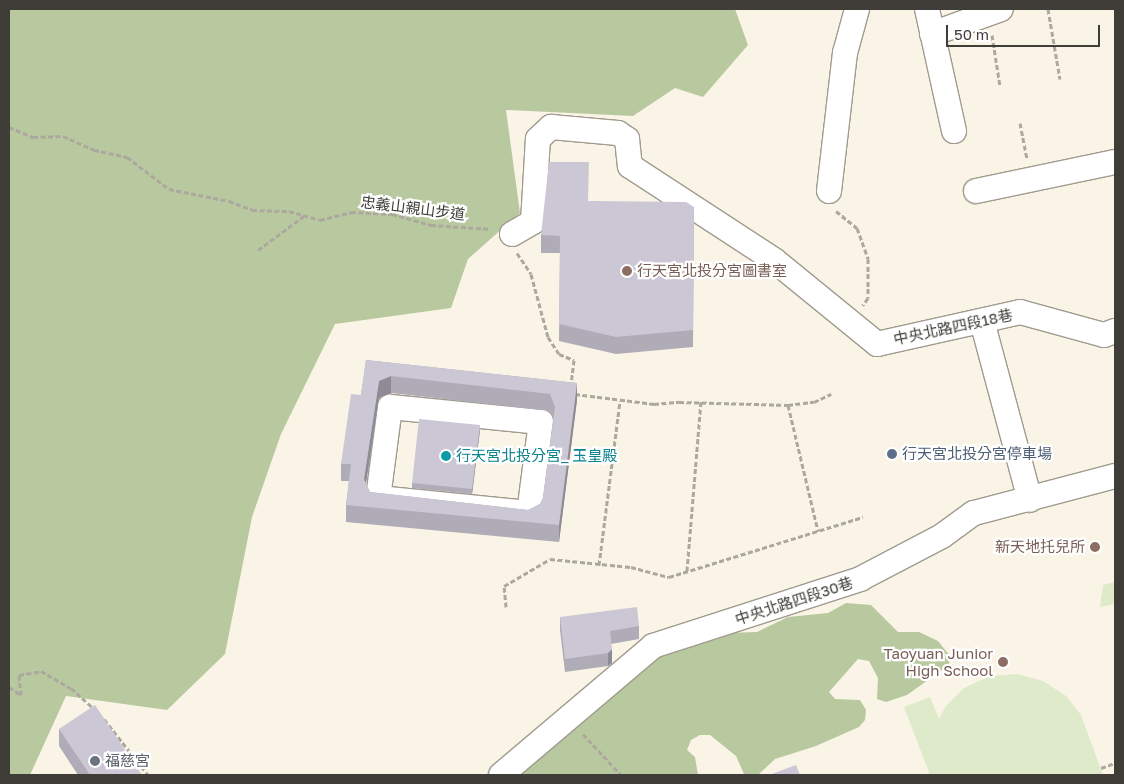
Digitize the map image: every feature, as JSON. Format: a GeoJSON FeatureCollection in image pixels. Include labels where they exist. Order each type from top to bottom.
{"type":"FeatureCollection","features":[{"type":"Feature","properties":{"kind":"street"},"geometry":{"type":"LineString","coordinates":[[829,191],[845,53],[857,9]]}},
{"type":"Feature","properties":{"kind":"street"},"geometry":{"type":"LineString","coordinates":[[927,9],[954,131]]}},
{"type":"Feature","properties":{"kind":"street"},"geometry":{"type":"LineString","coordinates":[[932,34],[995,12]]}},
{"type":"Feature","properties":{"kind":"street"},"geometry":{"type":"LineString","coordinates":[[512,234],[532,222],[538,139],[551,127],[618,133],[627,139],[630,166],[774,260],[852,324]]}},
{"type":"Feature","properties":{"kind":"street"},"geometry":{"type":"LineString","coordinates":[[976,191],[1030,178],[1115,162]]}},
{"type":"Feature","properties":{"kind":"street","name":"中央北路四段18巷"},"geometry":{"type":"LineString","coordinates":[[852,324],[877,344],[1020,312],[1104,335],[1115,332]]}},
{"type":"Feature","properties":{"kind":"street"},"geometry":{"type":"LineString","coordinates":[[982,321],[1030,500]]}},
{"type":"Feature","properties":{"kind":"street"},"geometry":{"type":"LineString","coordinates":[[390,407],[541,422],[529,513],[378,498],[390,407]]}},
{"type":"Feature","properties":{"kind":"street","name":"中央北路四段30巷"},"geometry":{"type":"LineString","coordinates":[[501,775],[654,646],[860,579],[942,536],[974,513],[1030,500],[1115,476]]}},
{"type":"Feature","properties":{"kind":"path"},"geometry":{"type":"LineString","coordinates":[[1048,9],[1060,79]]}},
{"type":"Feature","properties":{"kind":"path"},"geometry":{"type":"LineString","coordinates":[[995,12],[1000,86]]}},
{"type":"Feature","properties":{"kind":"path"},"geometry":{"type":"LineString","coordinates":[[1020,123],[1030,178]]}},
{"type":"Feature","properties":{"kind":"path","name":"忠義山親山步道"},"geometry":{"type":"LineString","coordinates":[[9,127],[34,137],[63,136],[94,150],[127,156],[169,189],[229,201],[252,210],[289,210],[320,220],[351,212],[392,214],[431,225],[484,228],[512,234]]}},
{"type":"Feature","properties":{"kind":"path"},"geometry":{"type":"LineString","coordinates":[[829,191],[837,215],[857,228],[868,259],[868,298],[852,324]]}},
{"type":"Feature","properties":{"kind":"path"},"geometry":{"type":"LineString","coordinates":[[258,250],[305,215]]}},
{"type":"Feature","properties":{"kind":"path"},"geometry":{"type":"LineString","coordinates":[[512,234],[513,247],[532,274],[548,337],[559,354],[574,360],[570,393],[654,404],[702,402],[788,405],[814,402],[831,394]]}},
{"type":"Feature","properties":{"kind":"path"},"geometry":{"type":"LineString","coordinates":[[599,565],[620,401]]}},
{"type":"Feature","properties":{"kind":"path"},"geometry":{"type":"LineString","coordinates":[[687,572],[702,402]]}},
{"type":"Feature","properties":{"kind":"path"},"geometry":{"type":"LineString","coordinates":[[788,405],[818,531]]}},
{"type":"Feature","properties":{"kind":"path"},"geometry":{"type":"LineString","coordinates":[[506,607],[504,586],[550,559],[631,567],[669,577],[863,517]]}},
{"type":"Feature","properties":{"kind":"path"},"geometry":{"type":"LineString","coordinates":[[9,687],[21,695],[19,675],[41,671],[71,688],[98,713],[148,775]]}},
{"type":"Feature","properties":{"kind":"path"},"geometry":{"type":"LineString","coordinates":[[569,718],[621,775]]}},
{"type":"Feature","properties":{"kind":"path"},"geometry":{"type":"LineString","coordinates":[[1101,768],[1115,763]]}},
{"type":"Feature","properties":{"kind":"green space"},"geometry":{"type":"Polygon","coordinates":[[[9,9],[735,9],[748,45],[703,97],[675,88],[633,116],[506,110],[520,213],[468,259],[451,308],[335,324],[281,434],[252,517],[225,654],[167,710],[66,696],[30,775],[9,775],[9,9]]]}},
{"type":"Feature","properties":{"kind":"green space"},"geometry":{"type":"Polygon","coordinates":[[[1115,582],[1115,604],[1100,607],[1103,585],[1115,582]]]}},
{"type":"Feature","properties":{"kind":"green space"},"geometry":{"type":"Polygon","coordinates":[[[846,603],[871,605],[898,632],[919,632],[938,641],[950,656],[949,665],[907,695],[886,702],[877,699],[878,678],[869,661],[858,659],[829,692],[835,699],[860,700],[866,710],[865,720],[859,727],[816,746],[775,759],[758,775],[744,774],[736,756],[710,735],[700,735],[691,740],[687,750],[695,757],[698,775],[519,775],[531,766],[532,756],[657,655],[726,633],[757,632],[788,617],[828,613],[846,603]]]}},
{"type":"Feature","properties":{"kind":"green space"},"geometry":{"type":"Polygon","coordinates":[[[1017,674],[1043,681],[1066,696],[1081,715],[1103,775],[930,775],[904,707],[930,697],[939,719],[946,706],[964,688],[990,676],[1017,674]]]}},
{"type":"Feature","properties":{"kind":"building","name":"行天宮北投分宮圖書室"},"geometry":{"type":"Polygon","coordinates":[[[549,162],[589,162],[588,201],[686,202],[694,207],[693,330],[616,337],[559,324],[560,236],[541,235],[549,162]]]}},
{"type":"Feature","properties":{"kind":"building"},"geometry":{"type":"Polygon","coordinates":[[[366,360],[577,383],[559,525],[346,505],[351,464],[341,464],[351,394],[361,395],[366,360]],[[391,376],[379,381],[364,479],[370,492],[528,510],[540,504],[543,498],[555,407],[550,394],[391,376]]]}},
{"type":"Feature","properties":{"kind":"building","name":"行天宮北投分宮_ 玉皇殿"},"geometry":{"type":"Polygon","coordinates":[[[419,419],[480,425],[472,489],[412,483],[419,419]]]}},
{"type":"Feature","properties":{"kind":"building"},"geometry":{"type":"Polygon","coordinates":[[[637,607],[639,626],[610,631],[612,649],[608,653],[565,659],[560,617],[637,607]]]}},
{"type":"Feature","properties":{"kind":"building"},"geometry":{"type":"Polygon","coordinates":[[[95,705],[142,775],[90,775],[59,729],[95,705]]]}},
{"type":"Feature","properties":{"kind":"building"},"geometry":{"type":"Polygon","coordinates":[[[796,765],[800,775],[769,775],[796,765]]]}},
{"type":"Feature","properties":{"kind":"place","name":"行天宮北投分宮圖書室"},"geometry":{"type":"Point","coordinates":[627,271]}},
{"type":"Feature","properties":{"kind":"place","name":"行天宮北投分宮停車場"},"geometry":{"type":"Point","coordinates":[892,454]}},
{"type":"Feature","properties":{"kind":"place","name":"行天宮北投分宮_ 玉皇殿"},"geometry":{"type":"Point","coordinates":[446,456]}},
{"type":"Feature","properties":{"kind":"place","name":"新天地托兒所"},"geometry":{"type":"Point","coordinates":[1095,547]}},
{"type":"Feature","properties":{"kind":"place","name":"Taoyuan Junior High School"},"geometry":{"type":"Point","coordinates":[1003,662]}},
{"type":"Feature","properties":{"kind":"place","name":"福慈宮"},"geometry":{"type":"Point","coordinates":[95,761]}}]}
